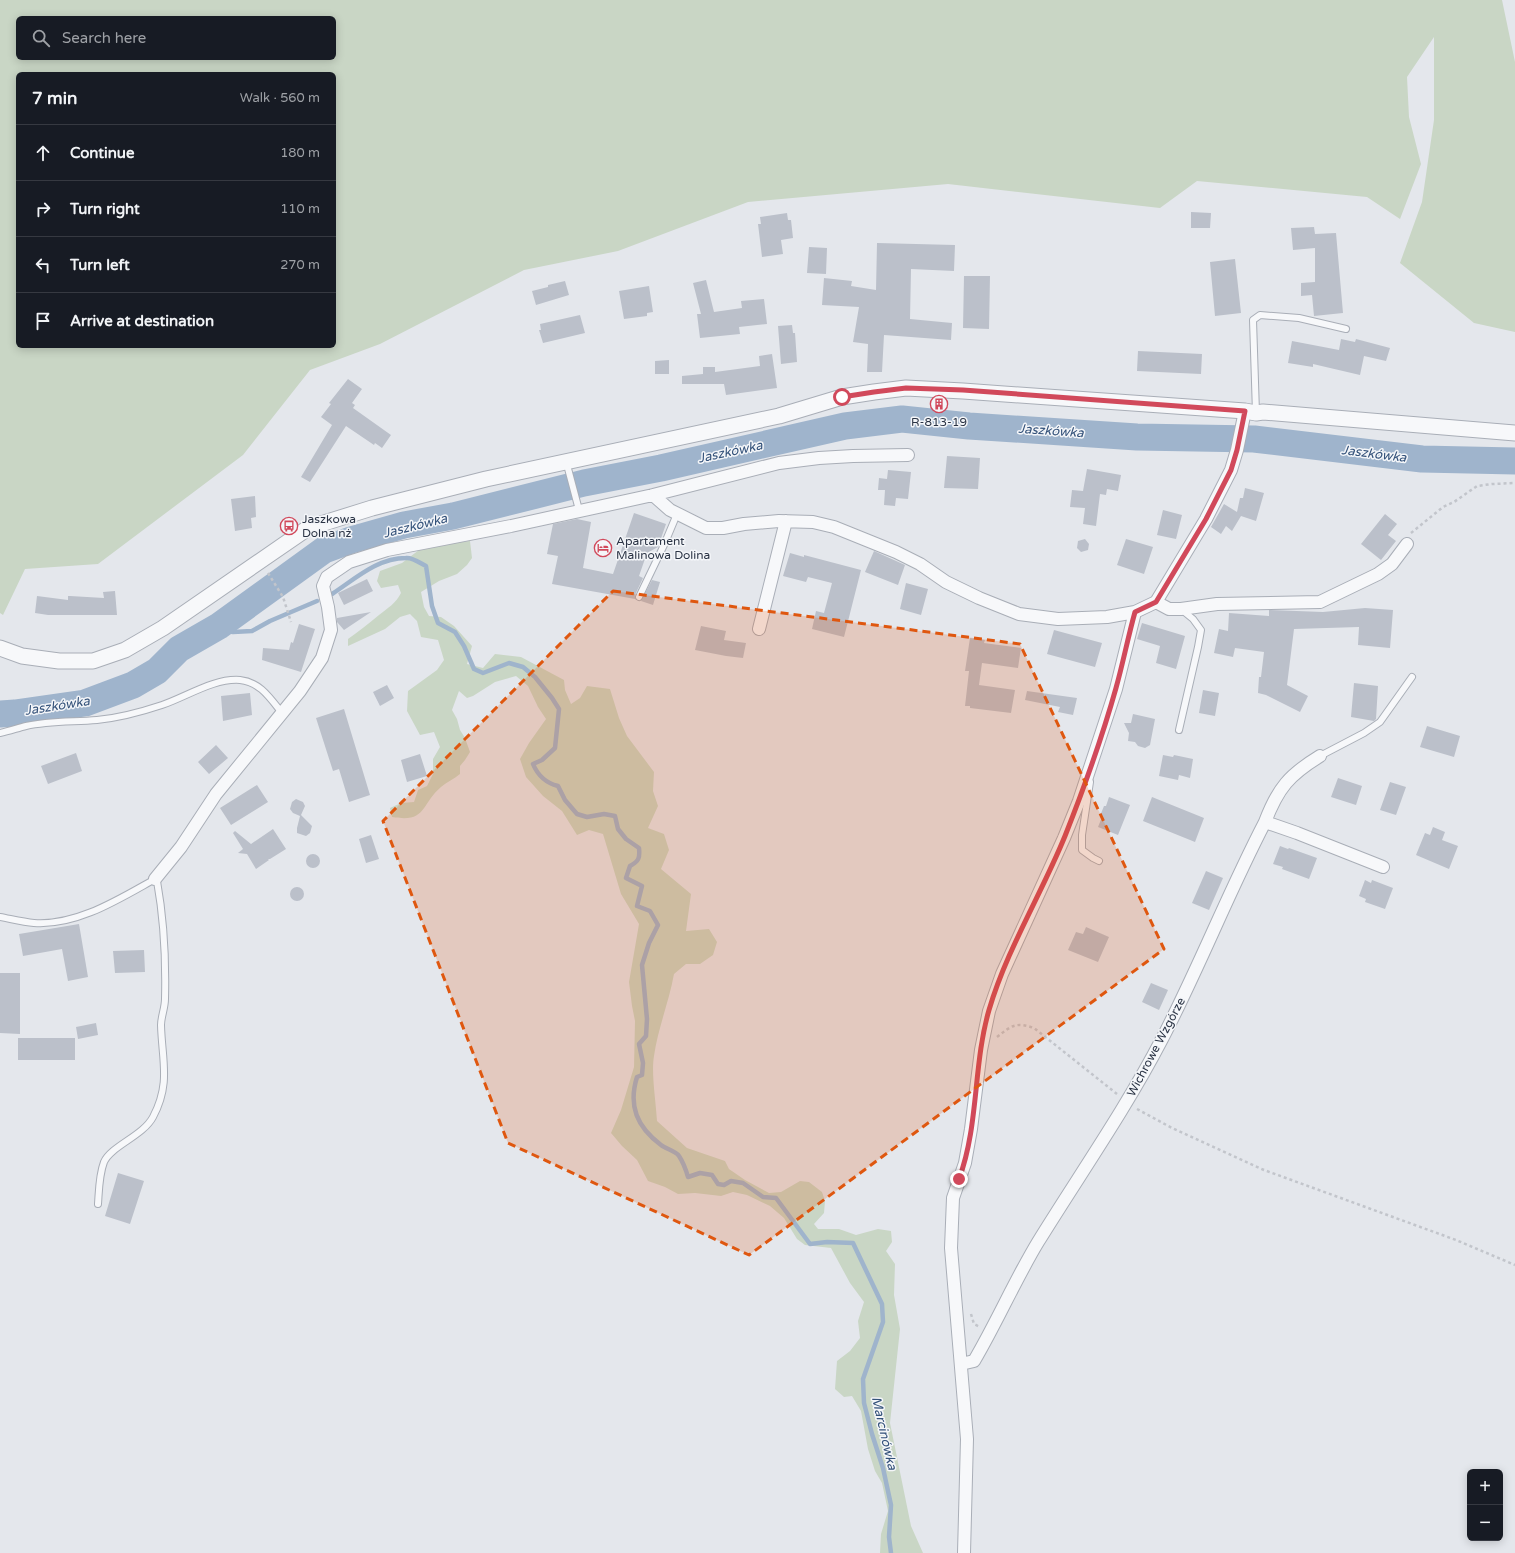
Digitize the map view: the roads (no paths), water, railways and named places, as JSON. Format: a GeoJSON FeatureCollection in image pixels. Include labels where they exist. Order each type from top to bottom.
{"type":"FeatureCollection","features":[{"type":"Feature","properties":{"kind":"street"},"geometry":{"type":"LineString","coordinates":[[0,648],[22,656],[59,661],[93,661],[125,650],[164,628],[308,528],[372,508],[486,479],[568,467],[778,416],[842,397],[874,392],[906,388],[963,390],[1515,433]]}},
{"type":"Feature","properties":{"kind":"street"},"geometry":{"type":"LineString","coordinates":[[653,495],[670,510],[706,528],[723,528],[744,524],[786,521],[813,522],[834,527],[896,552],[920,564],[946,582],[979,598],[1019,614],[1058,619],[1107,617],[1135,612],[1156,602],[1206,519],[1231,470],[1242,429],[1250,412]]}},
{"type":"Feature","properties":{"kind":"street"},"geometry":{"type":"LineString","coordinates":[[155,879],[181,847],[227,779],[300,691],[322,658],[331,630],[323,586],[327,577],[349,562],[387,550],[511,526],[653,495],[779,463],[846,456],[908,455]]}},
{"type":"Feature","properties":{"kind":"street"},"geometry":{"type":"LineString","coordinates":[[759,629],[786,521]]}},
{"type":"Feature","properties":{"kind":"street"},"geometry":{"type":"LineString","coordinates":[[1156,602],[1169,609],[1217,604],[1320,602],[1378,574],[1392,564],[1407,544]]}},
{"type":"Feature","properties":{"kind":"street"},"geometry":{"type":"LineString","coordinates":[[964,1553],[967,1439],[951,1248],[953,1198],[965,1163],[981,1050],[989,1011],[1002,974],[1064,838],[1091,766],[1116,688],[1135,612]]}},
{"type":"Feature","properties":{"kind":"street","name":"Wichrowe Wzgórze"},"geometry":{"type":"LineString","coordinates":[[961,1364],[974,1361],[1038,1243],[1127,1102],[1162,1038],[1223,907],[1265,822],[1272,804],[1292,776],[1320,756]]}},
{"type":"Feature","properties":{"kind":"street"},"geometry":{"type":"LineString","coordinates":[[1265,822],[1383,867]]}},
{"type":"Feature","properties":{"kind":"lane"},"geometry":{"type":"LineString","coordinates":[[1250,412],[1253,320],[1260,315],[1299,318],[1346,329]]}},
{"type":"Feature","properties":{"kind":"lane"},"geometry":{"type":"LineString","coordinates":[[568,467],[579,510]]}},
{"type":"Feature","properties":{"kind":"lane"},"geometry":{"type":"LineString","coordinates":[[639,597],[677,514]]}},
{"type":"Feature","properties":{"kind":"lane"},"geometry":{"type":"LineString","coordinates":[[1179,730],[1201,630],[1193,619],[1180,609]]}},
{"type":"Feature","properties":{"kind":"lane"},"geometry":{"type":"LineString","coordinates":[[1320,756],[1364,733],[1380,722],[1412,677]]}},
{"type":"Feature","properties":{"kind":"lane"},"geometry":{"type":"LineString","coordinates":[[0,734],[27,726],[60,722],[98,720],[120,716],[162,705],[192,692],[226,681],[241,680],[260,686],[282,713]]}},
{"type":"Feature","properties":{"kind":"lane"},"geometry":{"type":"LineString","coordinates":[[1091,766],[1082,835],[1082,850],[1099,861]]}},
{"type":"Feature","properties":{"kind":"lane"},"geometry":{"type":"LineString","coordinates":[[0,917],[35,923],[70,920],[102,906],[155,879],[157,881],[162,909],[164,945],[165,1000],[161,1024],[165,1066],[164,1086],[152,1119],[136,1136],[113,1152],[105,1161],[101,1173],[98,1204]]}},
{"type":"Feature","properties":{"kind":"waterway","name":"Jaszkówka"},"geometry":{"type":"LineString","coordinates":[[0,714],[85,703],[133,685],[157,671],[179,649],[219,626],[324,550],[351,540],[404,525],[453,516],[584,483],[661,468],[845,426],[902,419],[969,426],[1137,437],[1254,439],[1422,459],[1515,461]]}},
{"type":"Feature","properties":{"kind":"waterway","name":"Marcinówka"},"geometry":{"type":"LineString","coordinates":[[332,594],[376,565],[395,559],[411,558],[416,560],[426,566],[432,606],[438,623],[455,632],[464,646],[474,669],[483,673],[509,663],[523,667],[535,677],[559,709],[555,748],[542,760],[533,764],[537,772],[543,778],[558,786],[565,800],[577,814],[587,817],[604,814],[615,816],[618,829],[626,839],[639,848],[638,859],[630,866],[626,878],[642,886],[637,906],[650,911],[658,925],[649,943],[642,965],[647,1019],[646,1036],[639,1044],[643,1063],[642,1075],[637,1077],[634,1088],[634,1107],[640,1123],[653,1138],[663,1146],[678,1154],[688,1177],[700,1173],[712,1175],[718,1184],[724,1185],[731,1181],[743,1183],[763,1197],[776,1198],[810,1244],[827,1242],[853,1243],[882,1304],[883,1322],[863,1379],[864,1403],[883,1468],[891,1505],[889,1537],[891,1553]]}},
{"type":"Feature","properties":{"kind":"waterway","name":"Marcinówka"},"geometry":{"type":"LineString","coordinates":[[214,629],[233,632],[252,631],[270,621],[317,601]]}},
{"type":"Feature","properties":{"kind":"place","name":"R-813-19"},"geometry":{"type":"Point","coordinates":[939,404]}},
{"type":"Feature","properties":{"kind":"place","name":"Jaszkowa Dolna nż"},"geometry":{"type":"Point","coordinates":[289,526]}},
{"type":"Feature","properties":{"kind":"place","name":"Apartament Malinowa Dolina"},"geometry":{"type":"Point","coordinates":[603,548]}}]}
